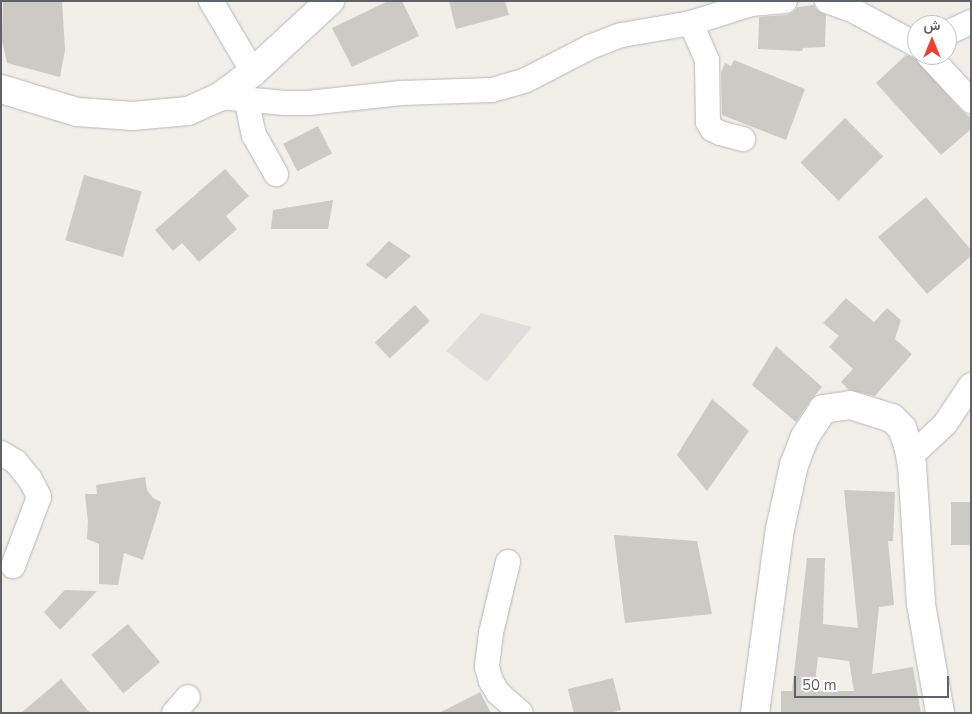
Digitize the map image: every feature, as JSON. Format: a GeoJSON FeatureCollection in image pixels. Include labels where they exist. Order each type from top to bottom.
{"type":"FeatureCollection","features":[{"type":"Feature","properties":{"kind":"street"},"geometry":{"type":"LineString","coordinates":[[211,1],[253,72]]}},
{"type":"Feature","properties":{"kind":"street"},"geometry":{"type":"LineString","coordinates":[[233,98],[253,72],[330,1]]}},
{"type":"Feature","properties":{"kind":"street"},"geometry":{"type":"LineString","coordinates":[[1,89],[77,112],[133,116],[188,111],[233,98],[285,103],[308,103],[401,93],[492,90],[518,83],[582,51],[622,35],[691,23],[751,4],[785,1]]}},
{"type":"Feature","properties":{"kind":"street"},"geometry":{"type":"LineString","coordinates":[[828,1],[854,11],[907,40]]}},
{"type":"Feature","properties":{"kind":"street"},"geometry":{"type":"LineString","coordinates":[[957,28],[971,22]]}},
{"type":"Feature","properties":{"kind":"street"},"geometry":{"type":"LineString","coordinates":[[691,23],[707,60],[708,122],[712,129],[720,133],[743,139]]}},
{"type":"Feature","properties":{"kind":"street"},"geometry":{"type":"LineString","coordinates":[[937,65],[971,101]]}},
{"type":"Feature","properties":{"kind":"street"},"geometry":{"type":"LineString","coordinates":[[233,98],[276,174]]}},
{"type":"Feature","properties":{"kind":"street"},"geometry":{"type":"LineString","coordinates":[[910,457],[945,424],[971,385]]}},
{"type":"Feature","properties":{"kind":"street"},"geometry":{"type":"LineString","coordinates":[[755,713],[785,503],[794,464],[806,437],[823,409],[850,405],[892,418],[902,428],[910,457],[921,604],[940,713]]}},
{"type":"Feature","properties":{"kind":"street"},"geometry":{"type":"LineString","coordinates":[[1,453],[16,462],[30,479],[39,498],[13,566]]}},
{"type":"Feature","properties":{"kind":"street"},"geometry":{"type":"LineString","coordinates":[[508,562],[491,633],[487,667],[491,681],[498,693],[520,713]]}},
{"type":"Feature","properties":{"kind":"shaded area"},"geometry":{"type":"Polygon","coordinates":[[[481,313],[532,327],[487,382],[446,351],[481,313]]]}},
{"type":"Feature","properties":{"kind":"building"},"geometry":{"type":"Polygon","coordinates":[[[3,1],[62,1],[65,50],[60,77],[7,63],[2,40],[3,1]]]}},
{"type":"Feature","properties":{"kind":"building"},"geometry":{"type":"Polygon","coordinates":[[[388,1],[402,1],[419,36],[352,67],[332,28],[388,1]]]}},
{"type":"Feature","properties":{"kind":"building"},"geometry":{"type":"Polygon","coordinates":[[[449,1],[505,1],[509,15],[456,29],[449,1]]]}},
{"type":"Feature","properties":{"kind":"building"},"geometry":{"type":"Polygon","coordinates":[[[814,5],[817,10],[826,15],[825,47],[803,48],[802,51],[758,49],[759,17],[786,15],[798,7],[814,5]]]}},
{"type":"Feature","properties":{"kind":"building"},"geometry":{"type":"Polygon","coordinates":[[[907,55],[907,65],[921,65],[961,110],[971,118],[971,129],[941,155],[876,83],[907,55]]]}},
{"type":"Feature","properties":{"kind":"building"},"geometry":{"type":"Polygon","coordinates":[[[734,60],[805,89],[786,140],[722,115],[721,73],[725,63],[731,66],[734,60]]]}},
{"type":"Feature","properties":{"kind":"building"},"geometry":{"type":"Polygon","coordinates":[[[845,118],[883,156],[839,201],[800,163],[845,118]]]}},
{"type":"Feature","properties":{"kind":"building"},"geometry":{"type":"Polygon","coordinates":[[[318,126],[332,154],[297,171],[283,144],[318,126]]]}},
{"type":"Feature","properties":{"kind":"building"},"geometry":{"type":"Polygon","coordinates":[[[225,169],[249,196],[226,216],[237,229],[199,262],[182,243],[173,251],[155,230],[225,169]]]}},
{"type":"Feature","properties":{"kind":"building"},"geometry":{"type":"Polygon","coordinates":[[[84,175],[142,192],[123,257],[65,240],[84,175]]]}},
{"type":"Feature","properties":{"kind":"building"},"geometry":{"type":"Polygon","coordinates":[[[926,197],[971,250],[971,256],[927,294],[878,237],[926,197]]]}},
{"type":"Feature","properties":{"kind":"building"},"geometry":{"type":"Polygon","coordinates":[[[333,200],[328,229],[271,229],[273,210],[333,200]]]}},
{"type":"Feature","properties":{"kind":"building"},"geometry":{"type":"Polygon","coordinates":[[[389,241],[411,256],[386,279],[366,265],[389,241]]]}},
{"type":"Feature","properties":{"kind":"building"},"geometry":{"type":"Polygon","coordinates":[[[846,298],[874,322],[887,308],[901,320],[895,339],[912,354],[875,396],[849,390],[841,382],[853,369],[829,347],[839,336],[823,323],[846,298]]]}},
{"type":"Feature","properties":{"kind":"building"},"geometry":{"type":"Polygon","coordinates":[[[415,305],[430,321],[390,359],[375,343],[415,305]]]}},
{"type":"Feature","properties":{"kind":"building"},"geometry":{"type":"Polygon","coordinates":[[[776,346],[822,387],[796,422],[752,385],[776,346]]]}},
{"type":"Feature","properties":{"kind":"building"},"geometry":{"type":"Polygon","coordinates":[[[712,399],[749,431],[707,491],[677,455],[712,399]]]}},
{"type":"Feature","properties":{"kind":"building"},"geometry":{"type":"Polygon","coordinates":[[[145,477],[147,490],[153,498],[161,502],[143,560],[124,553],[118,585],[99,584],[99,544],[87,539],[88,522],[85,494],[97,494],[96,485],[145,477]]]}},
{"type":"Feature","properties":{"kind":"building"},"geometry":{"type":"Polygon","coordinates":[[[844,490],[895,492],[893,541],[888,541],[894,605],[879,607],[872,674],[913,667],[921,713],[781,713],[781,691],[792,691],[807,558],[825,558],[823,624],[858,628],[844,490]],[[818,657],[814,691],[854,691],[849,661],[818,657]]]}},
{"type":"Feature","properties":{"kind":"building"},"geometry":{"type":"Polygon","coordinates":[[[951,502],[971,502],[971,545],[951,545],[951,502]]]}},
{"type":"Feature","properties":{"kind":"building"},"geometry":{"type":"Polygon","coordinates":[[[614,535],[697,541],[712,614],[625,623],[614,535]]]}},
{"type":"Feature","properties":{"kind":"building"},"geometry":{"type":"Polygon","coordinates":[[[65,590],[97,591],[60,630],[44,612],[65,590]]]}},
{"type":"Feature","properties":{"kind":"building"},"geometry":{"type":"Polygon","coordinates":[[[128,624],[160,662],[123,693],[91,655],[128,624]]]}},
{"type":"Feature","properties":{"kind":"building"},"geometry":{"type":"Polygon","coordinates":[[[613,678],[621,710],[610,713],[574,713],[568,689],[613,678]]]}},
{"type":"Feature","properties":{"kind":"building"},"geometry":{"type":"Polygon","coordinates":[[[61,679],[90,713],[21,713],[61,679]]]}},
{"type":"Feature","properties":{"kind":"building"},"geometry":{"type":"Polygon","coordinates":[[[480,692],[491,713],[439,713],[480,692]]]}}]}
